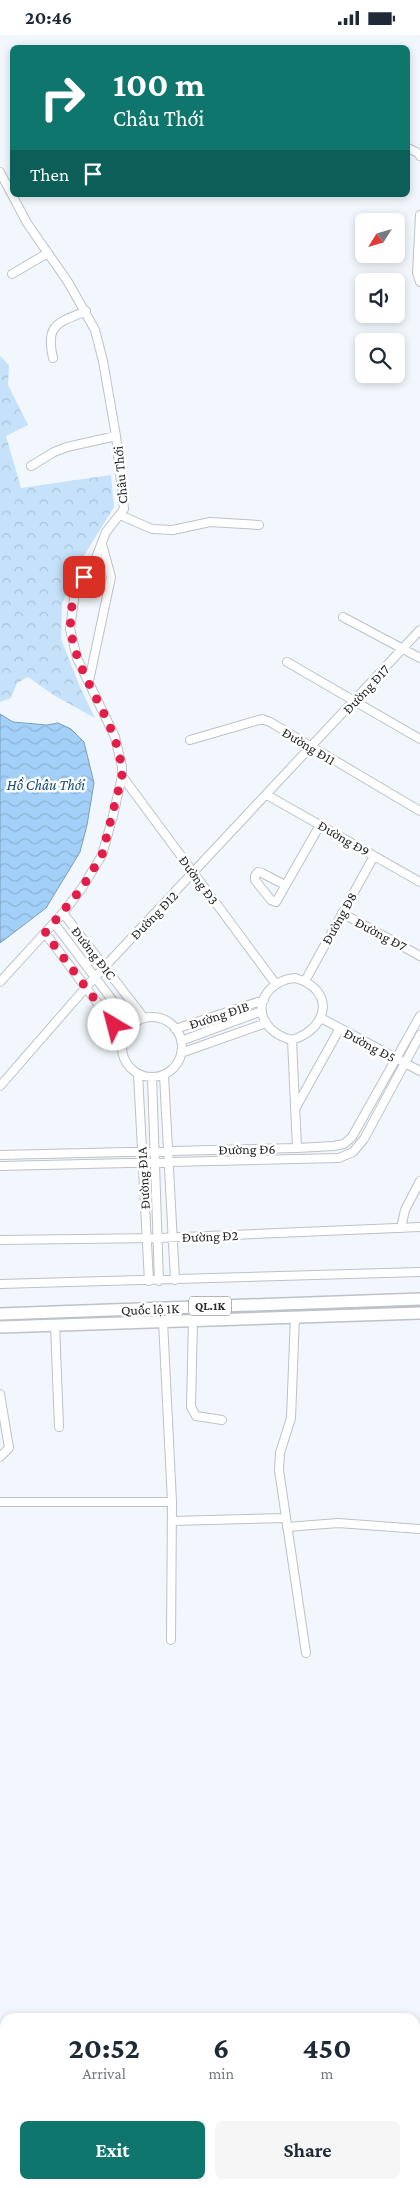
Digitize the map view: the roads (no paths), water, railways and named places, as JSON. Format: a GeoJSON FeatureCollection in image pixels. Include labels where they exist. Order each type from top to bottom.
{"type":"FeatureCollection","features":[{"type":"Feature","properties":{"kind":"main road","name":"Quốc lộ 1K"},"geometry":{"type":"LineString","coordinates":[[0,1314],[420,1299]]}},
{"type":"Feature","properties":{"kind":"main road","name":"Quốc lộ 1K"},"geometry":{"type":"LineString","coordinates":[[0,1327],[420,1313]]}},
{"type":"Feature","properties":{"kind":"street"},"geometry":{"type":"LineString","coordinates":[[410,149],[418,153],[420,157]]}},
{"type":"Feature","properties":{"kind":"street","name":"Châu Thới"},"geometry":{"type":"LineString","coordinates":[[0,172],[10,191]]}},
{"type":"Feature","properties":{"kind":"street","name":"Châu Thới"},"geometry":{"type":"LineString","coordinates":[[0,982],[63,913],[82,888],[102,855],[122,776],[122,767],[115,737],[73,645],[70,629],[70,616],[75,592],[94,563],[106,532],[124,509],[116,436],[103,361],[86,311],[68,282],[46,254],[13,197]]}},
{"type":"Feature","properties":{"kind":"street"},"geometry":{"type":"LineString","coordinates":[[420,215],[417,273],[420,282]]}},
{"type":"Feature","properties":{"kind":"street"},"geometry":{"type":"LineString","coordinates":[[12,275],[46,254]]}},
{"type":"Feature","properties":{"kind":"street"},"geometry":{"type":"LineString","coordinates":[[53,358],[49,341],[52,330],[59,323],[86,311]]}},
{"type":"Feature","properties":{"kind":"street"},"geometry":{"type":"LineString","coordinates":[[31,466],[54,451],[116,436]]}},
{"type":"Feature","properties":{"kind":"street"},"geometry":{"type":"LineString","coordinates":[[120,515],[152,529],[173,530],[210,522],[259,525]]}},
{"type":"Feature","properties":{"kind":"street"},"geometry":{"type":"LineString","coordinates":[[89,681],[111,577],[102,544]]}},
{"type":"Feature","properties":{"kind":"street"},"geometry":{"type":"LineString","coordinates":[[343,617],[420,658]]}},
{"type":"Feature","properties":{"kind":"street","name":"Đường Đ17"},"geometry":{"type":"LineString","coordinates":[[311,747],[420,630]]}},
{"type":"Feature","properties":{"kind":"street"},"geometry":{"type":"LineString","coordinates":[[287,662],[420,739]]}},
{"type":"Feature","properties":{"kind":"street","name":"Đường Đ11"},"geometry":{"type":"LineString","coordinates":[[190,740],[262,719],[420,811]]}},
{"type":"Feature","properties":{"kind":"street","name":"Đường Đ12"},"geometry":{"type":"LineString","coordinates":[[0,1086],[104,967],[311,747]]}},
{"type":"Feature","properties":{"kind":"street","name":"Đường Đ3"},"geometry":{"type":"LineString","coordinates":[[122,776],[275,983]]}},
{"type":"Feature","properties":{"kind":"street","name":"Đường Đ9"},"geometry":{"type":"LineString","coordinates":[[267,795],[420,882]]}},
{"type":"Feature","properties":{"kind":"street"},"geometry":{"type":"LineString","coordinates":[[285,885],[320,825]]}},
{"type":"Feature","properties":{"kind":"street","name":"Đường Đ8"},"geometry":{"type":"LineString","coordinates":[[305,981],[374,856]]}},
{"type":"Feature","properties":{"kind":"street","name":"Đường Đ1C"},"geometry":{"type":"LineString","coordinates":[[63,913],[144,1018]]}},
{"type":"Feature","properties":{"kind":"street","name":"Đường Đ7"},"geometry":{"type":"LineString","coordinates":[[342,913],[420,956]]}},
{"type":"Feature","properties":{"kind":"street","name":"Đường Đ1C"},"geometry":{"type":"LineString","coordinates":[[54,923],[131,1025]]}},
{"type":"Feature","properties":{"kind":"street","name":"Đường Đ1C"},"geometry":{"type":"LineString","coordinates":[[45,933],[123,1037]]}},
{"type":"Feature","properties":{"kind":"street"},"geometry":{"type":"LineString","coordinates":[[290,979],[305,981],[318,993],[322,1002],[321,1018],[309,1034],[292,1040],[276,1033],[266,1023],[262,1011],[264,1000],[269,989],[275,983],[290,979]]}},
{"type":"Feature","properties":{"kind":"street","name":"Đường Đ1B"},"geometry":{"type":"LineString","coordinates":[[176,1029],[264,1000]]}},
{"type":"Feature","properties":{"kind":"street","name":"Đường Đ1B"},"geometry":{"type":"LineString","coordinates":[[181,1041],[262,1011]]}},
{"type":"Feature","properties":{"kind":"street"},"geometry":{"type":"LineString","coordinates":[[219,1015],[228,1037]]}},
{"type":"Feature","properties":{"kind":"street","name":"Đường Đ6"},"geometry":{"type":"LineString","coordinates":[[4,1155],[297,1148],[344,1144],[352,1137],[420,1016]]}},
{"type":"Feature","properties":{"kind":"street"},"geometry":{"type":"LineString","coordinates":[[144,1018],[163,1019],[176,1029],[181,1041],[181,1053],[176,1066],[164,1075],[152,1077],[138,1074],[125,1062],[122,1054],[123,1037],[131,1025],[144,1018]]}},
{"type":"Feature","properties":{"kind":"street","name":"Đường Đ5"},"geometry":{"type":"LineString","coordinates":[[321,1018],[420,1071]]}},
{"type":"Feature","properties":{"kind":"street","name":"Đường Đ1B"},"geometry":{"type":"LineString","coordinates":[[181,1053],[266,1023]]}},
{"type":"Feature","properties":{"kind":"street"},"geometry":{"type":"LineString","coordinates":[[295,1109],[340,1028]]}},
{"type":"Feature","properties":{"kind":"street","name":"Đường Đ6"},"geometry":{"type":"LineString","coordinates":[[0,1166],[339,1158],[353,1152],[364,1139],[420,1035]]}},
{"type":"Feature","properties":{"kind":"street"},"geometry":{"type":"LineString","coordinates":[[292,1040],[297,1148]]}},
{"type":"Feature","properties":{"kind":"street","name":"Đường Đ1A"},"geometry":{"type":"LineString","coordinates":[[138,1074],[149,1281]]}},
{"type":"Feature","properties":{"kind":"street","name":"Đường Đ1A"},"geometry":{"type":"LineString","coordinates":[[164,1075],[175,1280]]}},
{"type":"Feature","properties":{"kind":"street","name":"Đường Đ1A"},"geometry":{"type":"LineString","coordinates":[[152,1077],[159,1281]]}},
{"type":"Feature","properties":{"kind":"street"},"geometry":{"type":"LineString","coordinates":[[362,1120],[372,1125]]}},
{"type":"Feature","properties":{"kind":"street"},"geometry":{"type":"LineString","coordinates":[[317,1147],[317,1158]]}},
{"type":"Feature","properties":{"kind":"street"},"geometry":{"type":"LineString","coordinates":[[255,1149],[255,1160]]}},
{"type":"Feature","properties":{"kind":"street"},"geometry":{"type":"LineString","coordinates":[[79,1153],[79,1164]]}},
{"type":"Feature","properties":{"kind":"street"},"geometry":{"type":"LineString","coordinates":[[4,1155],[9,1166]]}},
{"type":"Feature","properties":{"kind":"street"},"geometry":{"type":"LineString","coordinates":[[401,1228],[405,1210],[420,1181]]}},
{"type":"Feature","properties":{"kind":"street","name":"Đường Đ2"},"geometry":{"type":"LineString","coordinates":[[0,1240],[146,1239],[420,1227]]}},
{"type":"Feature","properties":{"kind":"street"},"geometry":{"type":"LineString","coordinates":[[0,1284],[159,1281],[420,1272]]}},
{"type":"Feature","properties":{"kind":"street"},"geometry":{"type":"LineString","coordinates":[[295,1316],[291,1417],[284,1435],[279,1470],[306,1653]]}},
{"type":"Feature","properties":{"kind":"street"},"geometry":{"type":"LineString","coordinates":[[194,1320],[191,1407],[196,1416],[222,1420]]}},
{"type":"Feature","properties":{"kind":"street"},"geometry":{"type":"LineString","coordinates":[[162,1321],[172,1502],[171,1641]]}},
{"type":"Feature","properties":{"kind":"street"},"geometry":{"type":"LineString","coordinates":[[55,1325],[59,1427]]}},
{"type":"Feature","properties":{"kind":"street"},"geometry":{"type":"LineString","coordinates":[[0,1394],[8,1448],[0,1457]]}},
{"type":"Feature","properties":{"kind":"street"},"geometry":{"type":"LineString","coordinates":[[0,1502],[172,1502]]}},
{"type":"Feature","properties":{"kind":"street"},"geometry":{"type":"LineString","coordinates":[[172,1521],[285,1518]]}},
{"type":"Feature","properties":{"kind":"street"},"geometry":{"type":"LineString","coordinates":[[287,1527],[338,1523],[420,1529]]}},
{"type":"Feature","properties":{"kind":"water","name":"Hồ Châu Thới"},"geometry":{"type":"Polygon","coordinates":[[[0,714],[13,722],[47,725],[58,723],[71,729],[84,742],[94,783],[80,852],[46,908],[0,943],[0,714]]]}}]}
